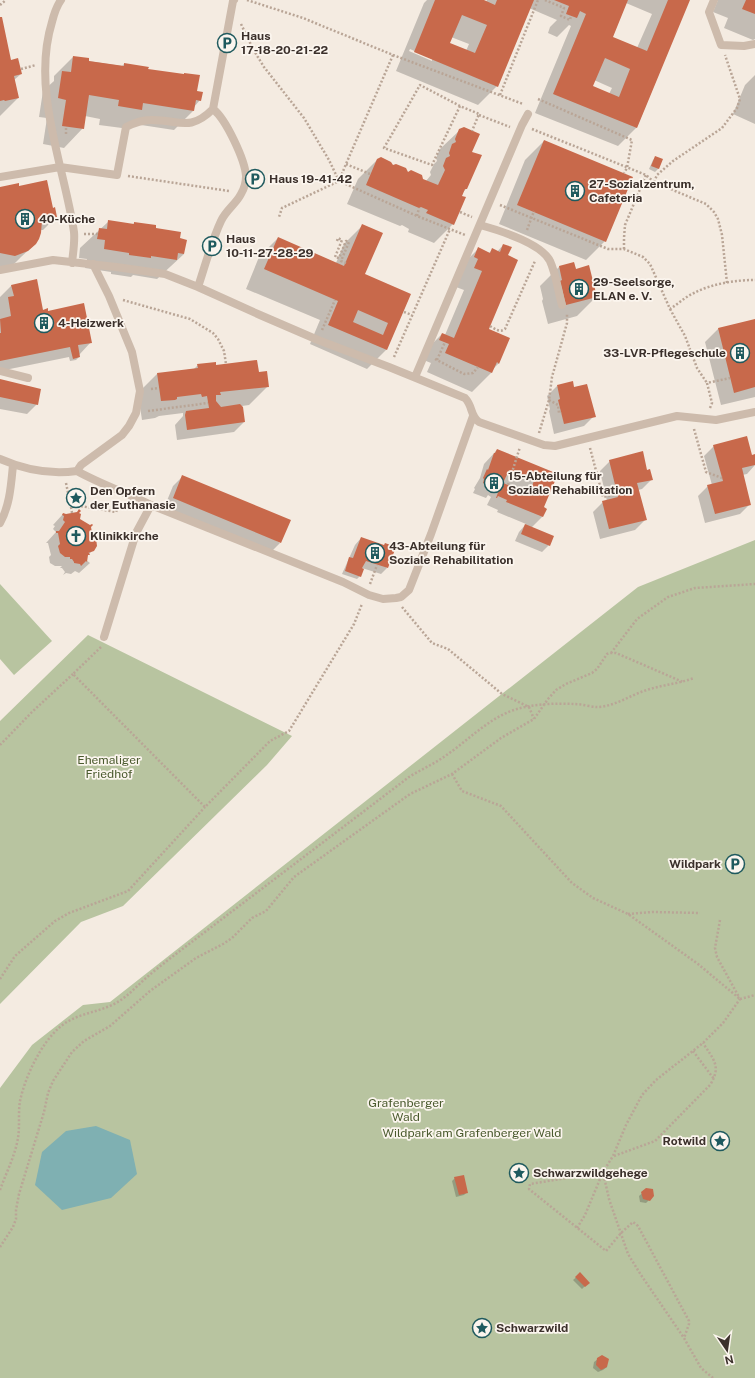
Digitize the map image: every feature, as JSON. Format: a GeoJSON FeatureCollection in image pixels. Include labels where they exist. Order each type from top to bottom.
{"type":"FeatureCollection","features":[{"type":"Feature","properties":{"kind":"lane"},"geometry":{"type":"LineString","coordinates":[[61,0],[57,6],[48,36],[44,64],[46,92],[74,234],[72,263]]}},
{"type":"Feature","properties":{"kind":"lane"},"geometry":{"type":"LineString","coordinates":[[0,177],[60,167],[117,175],[126,127],[139,121],[150,120],[192,123],[206,116],[213,109],[234,0]]}},
{"type":"Feature","properties":{"kind":"lane"},"geometry":{"type":"LineString","coordinates":[[714,0],[709,12],[721,45],[744,46],[755,44]]}},
{"type":"Feature","properties":{"kind":"lane"},"geometry":{"type":"LineString","coordinates":[[198,287],[222,220],[241,194],[246,181],[243,161],[237,146],[219,114],[213,109]]}},
{"type":"Feature","properties":{"kind":"lane"},"geometry":{"type":"LineString","coordinates":[[415,377],[528,114]]}},
{"type":"Feature","properties":{"kind":"lane"},"geometry":{"type":"LineString","coordinates":[[480,225],[524,240],[540,250],[549,259],[552,265],[562,305]]}},
{"type":"Feature","properties":{"kind":"lane"},"geometry":{"type":"LineString","coordinates":[[0,270],[53,260],[165,274],[318,340],[390,367],[465,398],[472,408],[473,416],[432,534],[409,590],[401,597],[396,598],[383,599],[366,593],[343,582],[151,505],[77,471],[63,473],[40,472],[13,465],[0,459]]}},
{"type":"Feature","properties":{"kind":"lane"},"geometry":{"type":"LineString","coordinates":[[77,471],[81,465],[122,435],[136,414],[140,391],[132,352],[109,296],[93,264]]}},
{"type":"Feature","properties":{"kind":"lane"},"geometry":{"type":"LineString","coordinates":[[0,371],[28,378]]}},
{"type":"Feature","properties":{"kind":"lane"},"geometry":{"type":"LineString","coordinates":[[473,416],[479,422],[522,438],[544,445],[555,446],[671,417],[677,416],[716,420],[755,412]]}},
{"type":"Feature","properties":{"kind":"lane"},"geometry":{"type":"LineString","coordinates":[[0,523],[6,512],[13,465]]}},
{"type":"Feature","properties":{"kind":"lane"},"geometry":{"type":"LineString","coordinates":[[104,637],[136,533],[151,505]]}},
{"type":"Feature","properties":{"kind":"path"},"geometry":{"type":"LineString","coordinates":[[0,5],[6,0]]}},
{"type":"Feature","properties":{"kind":"path"},"geometry":{"type":"LineString","coordinates":[[247,0],[303,18],[393,55],[526,105]]}},
{"type":"Feature","properties":{"kind":"path"},"geometry":{"type":"LineString","coordinates":[[500,94],[538,0]]}},
{"type":"Feature","properties":{"kind":"path"},"geometry":{"type":"LineString","coordinates":[[545,0],[564,8],[561,16],[570,20],[571,16]]}},
{"type":"Feature","properties":{"kind":"path"},"geometry":{"type":"LineString","coordinates":[[239,21],[264,67],[304,118],[329,160],[339,181],[417,216],[474,238]]}},
{"type":"Feature","properties":{"kind":"path"},"geometry":{"type":"LineString","coordinates":[[654,182],[657,175],[674,161],[722,128],[737,108],[740,99],[721,45]]}},
{"type":"Feature","properties":{"kind":"path"},"geometry":{"type":"LineString","coordinates":[[279,217],[282,208],[339,181],[393,55]]}},
{"type":"Feature","properties":{"kind":"path"},"geometry":{"type":"LineString","coordinates":[[460,106],[432,165],[384,148],[420,85],[460,106],[479,114],[557,139],[646,175],[654,182],[706,204],[714,212],[718,219],[722,235],[728,282]]}},
{"type":"Feature","properties":{"kind":"path"},"geometry":{"type":"LineString","coordinates":[[538,99],[632,140],[627,168],[624,173]]}},
{"type":"Feature","properties":{"kind":"path"},"geometry":{"type":"LineString","coordinates":[[472,131],[479,114]]}},
{"type":"Feature","properties":{"kind":"path"},"geometry":{"type":"LineString","coordinates":[[556,145],[557,139]]}},
{"type":"Feature","properties":{"kind":"path"},"geometry":{"type":"LineString","coordinates":[[346,164],[370,174]]}},
{"type":"Feature","properties":{"kind":"path"},"geometry":{"type":"LineString","coordinates":[[117,175],[241,194]]}},
{"type":"Feature","properties":{"kind":"path"},"geometry":{"type":"LineString","coordinates":[[624,249],[625,225],[646,175]]}},
{"type":"Feature","properties":{"kind":"path"},"geometry":{"type":"LineString","coordinates":[[490,201],[608,249],[624,249],[643,257],[650,264],[670,309],[685,336],[697,368],[707,383],[712,403],[706,419]]}},
{"type":"Feature","properties":{"kind":"path"},"geometry":{"type":"LineString","coordinates":[[417,216],[419,208]]}},
{"type":"Feature","properties":{"kind":"path"},"geometry":{"type":"LineString","coordinates":[[524,240],[534,211]]}},
{"type":"Feature","properties":{"kind":"path"},"geometry":{"type":"LineString","coordinates":[[390,367],[450,229]]}},
{"type":"Feature","properties":{"kind":"path"},"geometry":{"type":"LineString","coordinates":[[337,241],[338,238],[342,240],[335,256],[338,258],[346,241],[349,242],[341,261],[346,263]]}},
{"type":"Feature","properties":{"kind":"path"},"geometry":{"type":"LineString","coordinates":[[490,326],[498,330],[505,329],[540,250]]}},
{"type":"Feature","properties":{"kind":"path"},"geometry":{"type":"LineString","coordinates":[[670,309],[693,294],[706,288],[728,282],[755,280]]}},
{"type":"Feature","properties":{"kind":"path"},"geometry":{"type":"LineString","coordinates":[[109,296],[190,319],[213,333],[218,339],[224,351],[226,364]]}},
{"type":"Feature","properties":{"kind":"path"},"geometry":{"type":"LineString","coordinates":[[318,340],[335,300]]}},
{"type":"Feature","properties":{"kind":"path"},"geometry":{"type":"LineString","coordinates":[[536,443],[549,400],[552,377],[568,319],[565,308],[562,305]]}},
{"type":"Feature","properties":{"kind":"path"},"geometry":{"type":"LineString","coordinates":[[404,312],[412,315]]}},
{"type":"Feature","properties":{"kind":"path"},"geometry":{"type":"LineString","coordinates":[[437,360],[445,342]]}},
{"type":"Feature","properties":{"kind":"path"},"geometry":{"type":"LineString","coordinates":[[425,354],[464,374],[473,373],[478,367]]}},
{"type":"Feature","properties":{"kind":"path"},"geometry":{"type":"LineString","coordinates":[[707,383],[730,378]]}},
{"type":"Feature","properties":{"kind":"path"},"geometry":{"type":"LineString","coordinates":[[549,400],[558,405],[559,413],[561,412]]}},
{"type":"Feature","properties":{"kind":"path"},"geometry":{"type":"LineString","coordinates":[[136,414],[208,403]]}},
{"type":"Feature","properties":{"kind":"path"},"geometry":{"type":"LineString","coordinates":[[691,417],[706,472],[722,478]]}},
{"type":"Feature","properties":{"kind":"path"},"geometry":{"type":"LineString","coordinates":[[508,484],[522,438]]}},
{"type":"Feature","properties":{"kind":"path"},"geometry":{"type":"LineString","coordinates":[[588,438],[602,498],[618,494]]}},
{"type":"Feature","properties":{"kind":"path"},"geometry":{"type":"LineString","coordinates":[[63,473],[72,513]]}},
{"type":"Feature","properties":{"kind":"path"},"geometry":{"type":"LineString","coordinates":[[71,508],[80,506],[116,512],[124,492]]}},
{"type":"Feature","properties":{"kind":"path"},"geometry":{"type":"LineString","coordinates":[[0,979],[15,956],[55,921],[69,913],[128,891],[270,741],[289,731],[354,624],[377,565]]}},
{"type":"Feature","properties":{"kind":"path"},"geometry":{"type":"LineString","coordinates":[[0,1247],[7,1238],[16,1218],[19,1194],[44,1112],[48,1093],[53,1081],[72,1052],[84,1041],[110,1026],[150,991],[196,958],[232,938],[252,918],[266,912],[294,877],[410,794],[452,774],[501,738],[534,719],[548,699],[561,687],[588,675],[597,668],[604,657],[610,653],[637,619],[668,597],[695,588],[755,584]]}},
{"type":"Feature","properties":{"kind":"path"},"geometry":{"type":"LineString","coordinates":[[396,598],[432,643],[448,649],[502,694],[529,707],[534,719]]}},
{"type":"Feature","properties":{"kind":"path"},"geometry":{"type":"LineString","coordinates":[[0,745],[32,712],[100,648],[104,637]]}},
{"type":"Feature","properties":{"kind":"path"},"geometry":{"type":"LineString","coordinates":[[610,653],[616,654],[683,682]]}},
{"type":"Feature","properties":{"kind":"path"},"geometry":{"type":"LineString","coordinates":[[73,674],[205,808]]}},
{"type":"Feature","properties":{"kind":"path"},"geometry":{"type":"LineString","coordinates":[[0,1190],[18,1138],[20,1102],[27,1078],[39,1052],[50,1037],[61,1026],[74,1019],[103,1009],[123,999],[172,957],[409,777],[447,755],[488,723],[505,713],[518,709],[544,705],[574,704],[597,707],[614,704],[643,691],[694,678]]}},
{"type":"Feature","properties":{"kind":"path"},"geometry":{"type":"LineString","coordinates":[[452,774],[462,791],[501,806],[572,882],[593,898],[628,914],[698,964],[740,999]]}},
{"type":"Feature","properties":{"kind":"path"},"geometry":{"type":"LineString","coordinates":[[628,914],[652,912],[700,912]]}},
{"type":"Feature","properties":{"kind":"path"},"geometry":{"type":"LineString","coordinates":[[720,920],[715,948],[717,957],[740,999]]}},
{"type":"Feature","properties":{"kind":"path"},"geometry":{"type":"LineString","coordinates":[[577,1228],[585,1215],[602,1172],[614,1156],[626,1125],[642,1095],[656,1080],[703,1043],[723,1023],[740,999],[755,995]]}},
{"type":"Feature","properties":{"kind":"path"},"geometry":{"type":"LineString","coordinates":[[614,1156],[655,1141],[710,1085],[714,1079],[717,1067],[703,1043]]}},
{"type":"Feature","properties":{"kind":"path"},"geometry":{"type":"LineString","coordinates":[[693,1051],[714,1079]]}},
{"type":"Feature","properties":{"kind":"path"},"geometry":{"type":"LineString","coordinates":[[602,1172],[530,1184],[529,1189],[606,1251],[621,1233],[633,1222],[638,1226],[689,1321],[684,1338]]}},
{"type":"Feature","properties":{"kind":"path"},"geometry":{"type":"LineString","coordinates":[[602,1172],[609,1199],[628,1254],[684,1338],[701,1368],[713,1378]]}},
{"type":"Feature","properties":{"kind":"green space","name":"Grafenberger Wald"},"geometry":{"type":"Polygon","coordinates":[[[755,540],[755,1378],[0,1378],[0,1088],[32,1045],[83,1005],[110,1002],[638,587],[755,540]]]}},
{"type":"Feature","properties":{"kind":"green space"},"geometry":{"type":"Polygon","coordinates":[[[0,584],[52,641],[14,675],[0,659],[0,584]]]}},
{"type":"Feature","properties":{"kind":"green space","name":"Ehemaliger Friedhof"},"geometry":{"type":"Polygon","coordinates":[[[88,635],[292,736],[267,765],[123,906],[81,922],[0,1004],[0,721],[88,635]]]}},
{"type":"Feature","properties":{"kind":"water"},"geometry":{"type":"Polygon","coordinates":[[[96,1126],[130,1140],[137,1174],[111,1198],[62,1210],[35,1185],[42,1152],[66,1131],[96,1126]]]}},
{"type":"Feature","properties":{"kind":"building"},"geometry":{"type":"Polygon","coordinates":[[[435,0],[484,0],[495,5],[497,0],[534,0],[498,87],[414,52],[435,0]],[[462,15],[450,43],[475,53],[487,25],[462,15]]]}},
{"type":"Feature","properties":{"kind":"building"},"geometry":{"type":"Polygon","coordinates":[[[554,0],[628,0],[613,37],[647,51],[668,0],[690,0],[637,128],[553,94],[586,14],[580,11],[577,18],[566,14],[569,6],[554,0]],[[605,58],[593,86],[619,97],[630,69],[605,58]]]}},
{"type":"Feature","properties":{"kind":"building"},"geometry":{"type":"Polygon","coordinates":[[[746,0],[755,0],[755,14],[742,9],[746,0]]]}},
{"type":"Feature","properties":{"kind":"building"},"geometry":{"type":"Polygon","coordinates":[[[0,17],[2,17],[11,60],[18,58],[22,74],[14,76],[19,98],[5,101],[0,101],[0,17]]]}},
{"type":"Feature","properties":{"kind":"building"},"geometry":{"type":"Polygon","coordinates":[[[73,56],[89,58],[89,61],[124,66],[124,63],[149,67],[148,69],[200,75],[197,91],[203,92],[201,101],[196,100],[194,111],[143,103],[142,110],[118,106],[119,100],[89,95],[84,129],[62,126],[66,100],[58,98],[62,71],[71,72],[73,56]]]}},
{"type":"Feature","properties":{"kind":"building"},"geometry":{"type":"Polygon","coordinates":[[[464,127],[480,134],[472,152],[482,155],[467,189],[465,189],[462,196],[466,197],[454,225],[426,213],[428,210],[421,207],[419,208],[366,185],[377,159],[381,157],[391,162],[393,165],[396,164],[406,168],[408,172],[411,170],[422,175],[423,179],[438,185],[445,170],[443,166],[446,158],[450,156],[449,153],[452,144],[456,142],[455,139],[459,129],[464,127]]]}},
{"type":"Feature","properties":{"kind":"building","name":"27-Sozialzentrum, Cafeteria"},"geometry":{"type":"Polygon","coordinates":[[[544,140],[633,177],[606,242],[517,205],[544,140]]]}},
{"type":"Feature","properties":{"kind":"building"},"geometry":{"type":"Polygon","coordinates":[[[655,156],[663,159],[659,169],[651,166],[655,156]]]}},
{"type":"Feature","properties":{"kind":"building","name":"40-Küche"},"geometry":{"type":"Polygon","coordinates":[[[47,180],[53,208],[55,207],[57,217],[42,220],[39,239],[28,251],[15,256],[0,253],[0,187],[19,183],[19,186],[47,180]]]}},
{"type":"Feature","properties":{"kind":"building"},"geometry":{"type":"Polygon","coordinates":[[[108,220],[134,224],[134,222],[156,225],[156,228],[181,232],[180,238],[187,240],[184,254],[178,253],[177,260],[151,256],[151,258],[129,255],[129,253],[104,249],[105,240],[97,239],[99,228],[107,229],[108,220]]]}},
{"type":"Feature","properties":{"kind":"building"},"geometry":{"type":"Polygon","coordinates":[[[362,224],[383,233],[365,274],[411,294],[387,350],[328,325],[338,301],[264,269],[278,237],[344,266],[362,224]],[[358,310],[353,322],[383,335],[388,323],[358,310]]]}},
{"type":"Feature","properties":{"kind":"building"},"geometry":{"type":"Polygon","coordinates":[[[503,244],[512,247],[508,255],[518,260],[489,329],[510,338],[499,364],[497,362],[492,373],[445,353],[449,344],[439,340],[442,333],[454,338],[482,271],[474,268],[478,259],[474,257],[478,247],[490,253],[492,248],[500,252],[503,244]]]}},
{"type":"Feature","properties":{"kind":"building","name":"29-Seelsorge, ELAN e. V."},"geometry":{"type":"Polygon","coordinates":[[[574,262],[576,269],[589,265],[597,297],[566,305],[560,281],[562,280],[559,266],[574,262]]]}},
{"type":"Feature","properties":{"kind":"building","name":"4-Heizwerk"},"geometry":{"type":"Polygon","coordinates":[[[37,279],[43,310],[48,308],[48,311],[84,303],[92,343],[78,345],[80,357],[73,359],[70,347],[0,361],[0,319],[11,316],[8,297],[14,296],[11,285],[37,279]]]}},
{"type":"Feature","properties":{"kind":"building","name":"33-LVR-Pflegeschule"},"geometry":{"type":"Polygon","coordinates":[[[755,319],[755,387],[734,393],[718,328],[755,319]]]}},
{"type":"Feature","properties":{"kind":"building"},"geometry":{"type":"Polygon","coordinates":[[[257,360],[259,372],[267,371],[269,387],[220,392],[221,395],[216,395],[216,401],[221,407],[240,404],[243,407],[245,422],[187,430],[185,415],[186,411],[209,408],[207,396],[202,397],[201,394],[177,397],[175,400],[161,401],[157,373],[198,368],[197,364],[216,362],[216,365],[257,360]]]}},
{"type":"Feature","properties":{"kind":"building"},"geometry":{"type":"Polygon","coordinates":[[[0,379],[41,389],[38,405],[0,397],[0,379]]]}},
{"type":"Feature","properties":{"kind":"building"},"geometry":{"type":"Polygon","coordinates":[[[573,381],[574,387],[587,384],[596,417],[564,424],[558,400],[560,399],[557,385],[573,381]]]}},
{"type":"Feature","properties":{"kind":"building"},"geometry":{"type":"Polygon","coordinates":[[[747,436],[752,455],[755,454],[755,465],[742,468],[751,505],[715,514],[707,485],[723,481],[713,445],[747,436]]]}},
{"type":"Feature","properties":{"kind":"building","name":"15-Abteilung für Soziale Rehabilitation"},"geometry":{"type":"Polygon","coordinates":[[[497,449],[558,474],[544,507],[547,509],[543,517],[506,502],[507,500],[498,496],[496,498],[500,487],[498,486],[496,489],[483,483],[483,478],[497,449]],[[509,470],[503,483],[529,493],[534,481],[509,470]]]}},
{"type":"Feature","properties":{"kind":"building"},"geometry":{"type":"Polygon","coordinates":[[[643,451],[647,470],[650,469],[653,480],[637,483],[647,520],[609,529],[602,501],[618,497],[609,460],[643,451]]]}},
{"type":"Feature","properties":{"kind":"building"},"geometry":{"type":"Polygon","coordinates":[[[182,475],[291,520],[281,543],[173,498],[182,475]]]}},
{"type":"Feature","properties":{"kind":"building","name":"Klinikkirche"},"geometry":{"type":"Polygon","coordinates":[[[79,509],[81,511],[79,513],[81,514],[80,519],[90,525],[93,525],[91,527],[93,538],[96,538],[97,546],[94,551],[88,553],[90,555],[88,555],[87,562],[86,561],[81,566],[80,564],[74,563],[70,557],[65,557],[60,553],[58,546],[60,544],[58,533],[56,533],[56,531],[59,531],[65,522],[63,520],[63,513],[66,514],[77,512],[79,509]]]}},
{"type":"Feature","properties":{"kind":"building"},"geometry":{"type":"Polygon","coordinates":[[[525,524],[554,536],[550,546],[521,534],[525,524]]]}},
{"type":"Feature","properties":{"kind":"building","name":"43-Abteilung für Soziale Rehabilitation"},"geometry":{"type":"Polygon","coordinates":[[[361,537],[384,545],[385,543],[396,547],[388,568],[366,561],[362,568],[364,569],[361,577],[345,571],[349,557],[353,558],[361,537]]]}},
{"type":"Feature","properties":{"kind":"building"},"geometry":{"type":"Polygon","coordinates":[[[464,1175],[468,1193],[459,1195],[454,1177],[464,1175]]]}},
{"type":"Feature","properties":{"kind":"building"},"geometry":{"type":"Polygon","coordinates":[[[646,1188],[653,1189],[654,1196],[650,1201],[643,1199],[641,1192],[646,1188]]]}},
{"type":"Feature","properties":{"kind":"building"},"geometry":{"type":"Polygon","coordinates":[[[580,1272],[590,1283],[585,1287],[575,1277],[580,1272]]]}},
{"type":"Feature","properties":{"kind":"building"},"geometry":{"type":"Polygon","coordinates":[[[602,1355],[609,1359],[607,1367],[601,1370],[596,1365],[597,1358],[602,1355]]]}},
{"type":"Feature","properties":{"kind":"place","name":"Haus 17-18-20-21-22"},"geometry":{"type":"Point","coordinates":[227,43]}},
{"type":"Feature","properties":{"kind":"place","name":"Haus 19-41-42"},"geometry":{"type":"Point","coordinates":[255,179]}},
{"type":"Feature","properties":{"kind":"place","name":"27-Sozialzentrum, Cafeteria"},"geometry":{"type":"Point","coordinates":[575,191]}},
{"type":"Feature","properties":{"kind":"place","name":"40-Küche"},"geometry":{"type":"Point","coordinates":[25,219]}},
{"type":"Feature","properties":{"kind":"place","name":"Haus 10-11-27-28-29"},"geometry":{"type":"Point","coordinates":[212,246]}},
{"type":"Feature","properties":{"kind":"place","name":"29-Seelsorge, ELAN e. V."},"geometry":{"type":"Point","coordinates":[579,289]}},
{"type":"Feature","properties":{"kind":"place","name":"4-Heizwerk"},"geometry":{"type":"Point","coordinates":[44,323]}},
{"type":"Feature","properties":{"kind":"place","name":"33-LVR-Pflegeschule"},"geometry":{"type":"Point","coordinates":[740,353]}},
{"type":"Feature","properties":{"kind":"place","name":"15-Abteilung für Soziale Rehabilitation"},"geometry":{"type":"Point","coordinates":[494,483]}},
{"type":"Feature","properties":{"kind":"place","name":"Den Opfern der Euthanasie"},"geometry":{"type":"Point","coordinates":[76,498]}},
{"type":"Feature","properties":{"kind":"place","name":"Klinikkirche"},"geometry":{"type":"Point","coordinates":[76,536]}},
{"type":"Feature","properties":{"kind":"place","name":"43-Abteilung für Soziale Rehabilitation"},"geometry":{"type":"Point","coordinates":[375,553]}},
{"type":"Feature","properties":{"kind":"place","name":"Wildpark"},"geometry":{"type":"Point","coordinates":[735,864]}},
{"type":"Feature","properties":{"kind":"place","name":"Rotwild"},"geometry":{"type":"Point","coordinates":[720,1141]}},
{"type":"Feature","properties":{"kind":"place","name":"Schwarzwildgehege"},"geometry":{"type":"Point","coordinates":[519,1173]}},
{"type":"Feature","properties":{"kind":"place","name":"Schwarzwild"},"geometry":{"type":"Point","coordinates":[482,1328]}},
{"type":"Feature","properties":{"kind":"park label","name":"Wildpark am Grafenberger Wald"},"geometry":{"type":"Point","coordinates":[472,1133]}}]}
